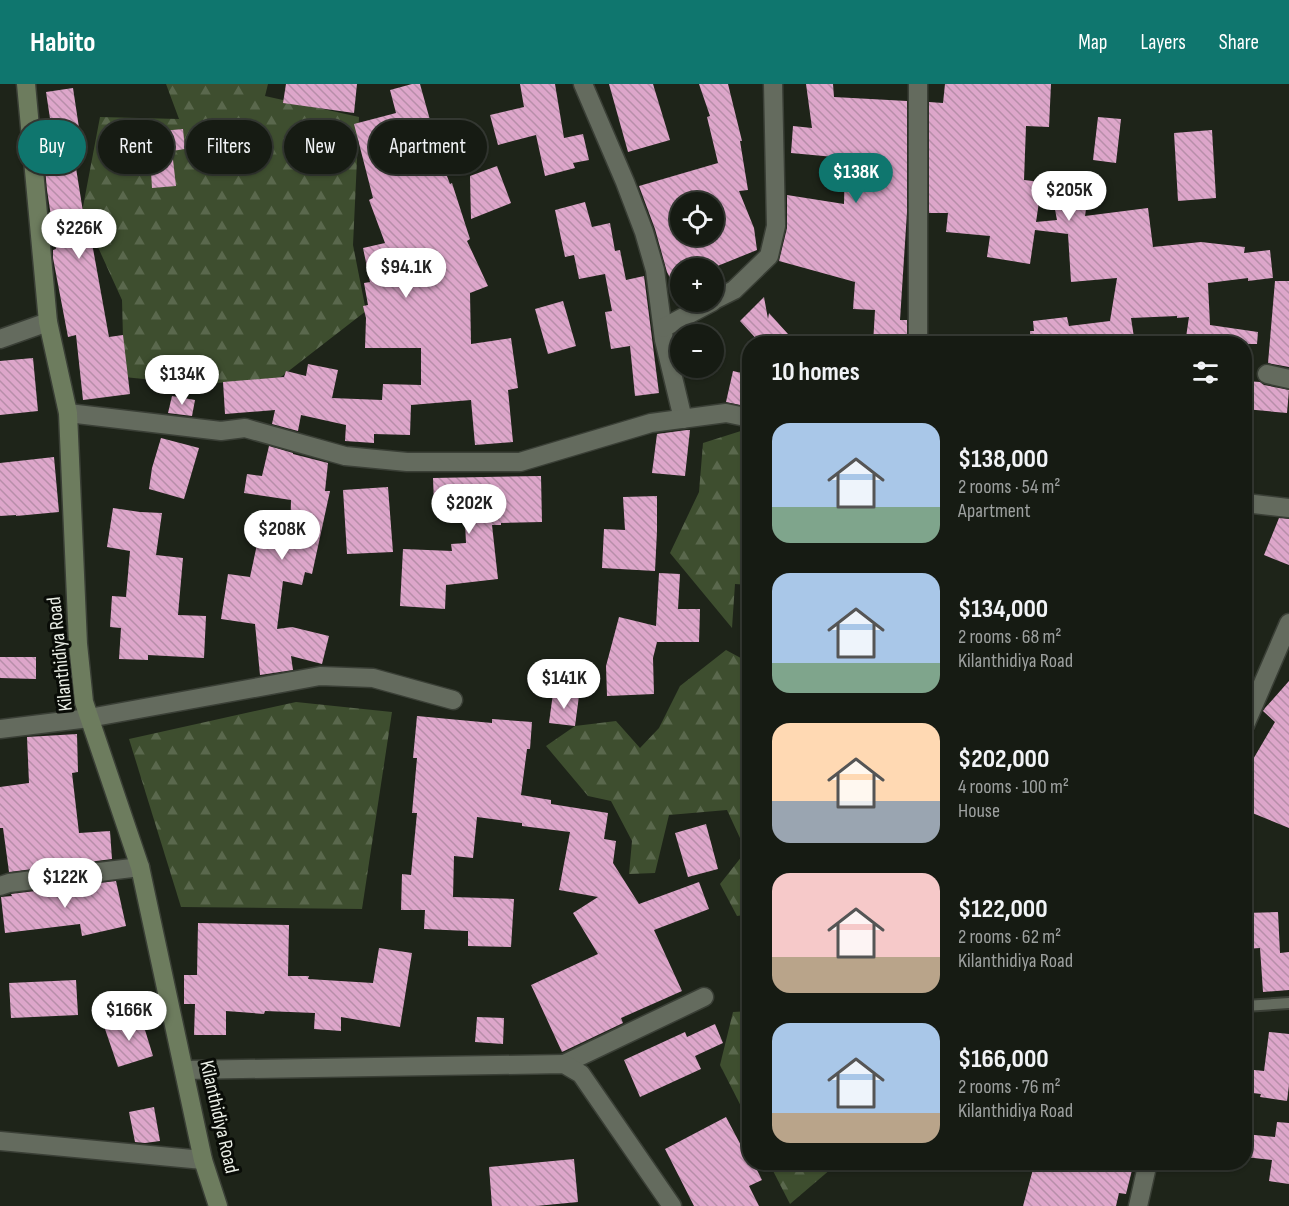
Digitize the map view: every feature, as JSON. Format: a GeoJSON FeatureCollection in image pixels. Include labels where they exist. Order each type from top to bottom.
{"type":"FeatureCollection","features":[{"type":"Feature","properties":{"kind":"street","name":"Kilanthidiya Road"},"geometry":{"type":"LineString","coordinates":[[26,84],[48,322],[68,413],[78,644],[84,702],[140,867],[203,1160],[218,1206]]}},
{"type":"Feature","properties":{"kind":"street"},"geometry":{"type":"LineString","coordinates":[[583,84],[625,182],[656,270],[664,340],[683,419]]}},
{"type":"Feature","properties":{"kind":"street"},"geometry":{"type":"LineString","coordinates":[[724,295],[734,290],[769,256],[776,226],[773,84]]}},
{"type":"Feature","properties":{"kind":"street"},"geometry":{"type":"LineString","coordinates":[[918,84],[918,336]]}},
{"type":"Feature","properties":{"kind":"street"},"geometry":{"type":"LineString","coordinates":[[663,327],[692,312]]}},
{"type":"Feature","properties":{"kind":"street"},"geometry":{"type":"LineString","coordinates":[[0,339],[48,322]]}},
{"type":"Feature","properties":{"kind":"street"},"geometry":{"type":"LineString","coordinates":[[1267,374],[1289,379]]}},
{"type":"Feature","properties":{"kind":"street"},"geometry":{"type":"LineString","coordinates":[[68,413],[221,431],[245,428],[345,456],[407,462],[520,462],[651,423],[726,413],[742,416]]}},
{"type":"Feature","properties":{"kind":"street"},"geometry":{"type":"LineString","coordinates":[[1252,504],[1289,508]]}},
{"type":"Feature","properties":{"kind":"street"},"geometry":{"type":"LineString","coordinates":[[1252,709],[1289,623]]}},
{"type":"Feature","properties":{"kind":"street"},"geometry":{"type":"LineString","coordinates":[[0,729],[89,718],[320,676],[373,678],[453,700]]}},
{"type":"Feature","properties":{"kind":"street"},"geometry":{"type":"LineString","coordinates":[[0,886],[140,867]]}},
{"type":"Feature","properties":{"kind":"street"},"geometry":{"type":"LineString","coordinates":[[184,1070],[564,1064],[704,997]]}},
{"type":"Feature","properties":{"kind":"street"},"geometry":{"type":"LineString","coordinates":[[564,1064],[581,1074],[672,1206]]}},
{"type":"Feature","properties":{"kind":"street"},"geometry":{"type":"LineString","coordinates":[[0,1141],[203,1160]]}},
{"type":"Feature","properties":{"kind":"street"},"geometry":{"type":"LineString","coordinates":[[1138,1206],[1146,1170]]}},
{"type":"Feature","properties":{"kind":"lane"},"geometry":{"type":"LineString","coordinates":[[1252,1006],[1289,1003]]}},
{"type":"Feature","properties":{"kind":"green space"},"geometry":{"type":"Polygon","coordinates":[[[166,84],[268,84],[265,96],[359,117],[357,160],[357,120],[284,120],[284,174],[356,174],[353,245],[366,311],[277,380],[193,384],[124,377],[122,300],[82,212],[98,128],[98,174],[174,174],[174,120],[99,120],[100,117],[179,119],[166,84]]]}},
{"type":"Feature","properties":{"kind":"green space"},"geometry":{"type":"Polygon","coordinates":[[[742,431],[742,584],[735,584],[732,628],[670,553],[699,492],[703,443],[742,431]]]}},
{"type":"Feature","properties":{"kind":"green space"},"geometry":{"type":"Polygon","coordinates":[[[726,650],[742,659],[742,842],[727,810],[669,815],[655,873],[629,874],[632,841],[611,801],[588,796],[546,746],[575,726],[616,721],[640,748],[659,728],[680,686],[726,650]]]}},
{"type":"Feature","properties":{"kind":"green space"},"geometry":{"type":"Polygon","coordinates":[[[296,702],[392,712],[362,909],[181,907],[129,739],[296,702]]]}},
{"type":"Feature","properties":{"kind":"green space"},"geometry":{"type":"Polygon","coordinates":[[[742,856],[742,915],[737,916],[720,884],[742,856]]]}},
{"type":"Feature","properties":{"kind":"green space"},"geometry":{"type":"Polygon","coordinates":[[[742,1011],[742,1108],[720,1065],[733,1012],[742,1011]]]}},
{"type":"Feature","properties":{"kind":"green space"},"geometry":{"type":"Polygon","coordinates":[[[773,1170],[830,1170],[790,1204],[773,1170]]]}},
{"type":"Feature","properties":{"kind":"building"},"geometry":{"type":"Polygon","coordinates":[[[286,84],[357,84],[354,113],[283,103],[286,84]]]}},
{"type":"Feature","properties":{"kind":"building"},"geometry":{"type":"Polygon","coordinates":[[[420,84],[430,120],[369,120],[396,113],[390,90],[420,84]]]}},
{"type":"Feature","properties":{"kind":"building"},"geometry":{"type":"Polygon","coordinates":[[[520,84],[555,84],[564,138],[583,134],[589,160],[573,163],[575,168],[545,176],[536,135],[498,145],[490,115],[524,107],[520,84]]]}},
{"type":"Feature","properties":{"kind":"building"},"geometry":{"type":"Polygon","coordinates":[[[609,84],[653,84],[670,140],[628,152],[609,84]]]}},
{"type":"Feature","properties":{"kind":"building"},"geometry":{"type":"Polygon","coordinates":[[[699,84],[728,84],[742,141],[740,141],[748,190],[739,191],[754,228],[757,250],[724,263],[724,258],[670,258],[670,278],[639,186],[718,163],[707,117],[710,116],[699,84]]]}},
{"type":"Feature","properties":{"kind":"building"},"geometry":{"type":"Polygon","coordinates":[[[806,84],[833,84],[834,97],[907,101],[907,212],[900,320],[907,320],[907,336],[873,336],[875,310],[853,309],[855,282],[779,261],[787,228],[787,195],[844,204],[845,158],[791,153],[793,126],[812,128],[806,84]]]}},
{"type":"Feature","properties":{"kind":"building"},"geometry":{"type":"Polygon","coordinates":[[[945,84],[1051,84],[1049,127],[1026,126],[1024,180],[1042,182],[1036,222],[1057,220],[1050,184],[1089,189],[1085,216],[1148,208],[1153,247],[1201,242],[1245,247],[1244,253],[1270,250],[1273,278],[1248,281],[1248,278],[1208,283],[1210,325],[1258,332],[1257,344],[1252,344],[1252,336],[1186,336],[1189,317],[1177,318],[1177,316],[1131,318],[1134,336],[1030,336],[1030,331],[1034,331],[1033,321],[1067,317],[1069,326],[1110,321],[1117,278],[1071,282],[1068,234],[1035,230],[1030,264],[987,257],[990,236],[946,232],[948,213],[929,213],[929,102],[943,103],[945,84]]]}},
{"type":"Feature","properties":{"kind":"building"},"geometry":{"type":"Polygon","coordinates":[[[73,88],[78,120],[50,120],[46,92],[73,88]]]}},
{"type":"Feature","properties":{"kind":"building"},"geometry":{"type":"Polygon","coordinates":[[[1098,117],[1121,119],[1116,163],[1093,160],[1098,117]]]}},
{"type":"Feature","properties":{"kind":"building"},"geometry":{"type":"Polygon","coordinates":[[[369,120],[369,174],[446,174],[450,184],[452,183],[470,239],[467,241],[488,286],[470,293],[471,344],[511,338],[518,388],[508,390],[513,442],[475,445],[471,400],[411,405],[410,435],[374,434],[374,443],[345,441],[346,425],[301,415],[298,431],[272,424],[275,410],[225,414],[223,382],[284,377],[286,371],[306,376],[308,364],[338,370],[332,398],[382,400],[383,384],[421,385],[421,348],[365,348],[366,318],[363,306],[368,305],[364,283],[370,282],[363,248],[385,243],[369,200],[373,198],[357,136],[357,123],[369,120]]]}},
{"type":"Feature","properties":{"kind":"building"},"geometry":{"type":"Polygon","coordinates":[[[183,129],[185,149],[174,151],[174,130],[183,129]]]}},
{"type":"Feature","properties":{"kind":"building"},"geometry":{"type":"Polygon","coordinates":[[[1212,130],[1216,198],[1178,201],[1174,133],[1212,130]]]}},
{"type":"Feature","properties":{"kind":"building"},"geometry":{"type":"Polygon","coordinates":[[[497,166],[511,203],[471,219],[470,176],[487,174],[487,170],[497,166]]]}},
{"type":"Feature","properties":{"kind":"building"},"geometry":{"type":"Polygon","coordinates":[[[174,168],[176,186],[152,188],[151,174],[174,174],[174,168]]]}},
{"type":"Feature","properties":{"kind":"building"},"geometry":{"type":"Polygon","coordinates":[[[46,174],[77,174],[88,243],[92,243],[109,337],[123,335],[130,394],[83,400],[76,335],[68,337],[53,258],[53,250],[56,249],[46,174]]]}},
{"type":"Feature","properties":{"kind":"building"},"geometry":{"type":"Polygon","coordinates":[[[585,202],[592,227],[610,223],[615,251],[620,250],[626,280],[644,276],[659,393],[635,396],[630,346],[611,349],[605,312],[612,311],[605,274],[579,279],[574,255],[565,257],[555,210],[585,202]]]}},
{"type":"Feature","properties":{"kind":"building"},"geometry":{"type":"Polygon","coordinates":[[[1275,281],[1289,281],[1289,367],[1268,363],[1275,281]]]}},
{"type":"Feature","properties":{"kind":"building"},"geometry":{"type":"Polygon","coordinates":[[[764,297],[768,319],[769,313],[790,336],[754,336],[740,321],[764,297]]]}},
{"type":"Feature","properties":{"kind":"building"},"geometry":{"type":"Polygon","coordinates":[[[563,301],[576,346],[548,354],[535,309],[563,301]]]}},
{"type":"Feature","properties":{"kind":"building"},"geometry":{"type":"Polygon","coordinates":[[[33,358],[38,411],[0,415],[0,361],[33,358]]]}},
{"type":"Feature","properties":{"kind":"building"},"geometry":{"type":"Polygon","coordinates":[[[733,371],[742,373],[742,405],[726,402],[733,371]]]}},
{"type":"Feature","properties":{"kind":"building"},"geometry":{"type":"Polygon","coordinates":[[[1252,381],[1289,390],[1287,413],[1252,410],[1252,381]]]}},
{"type":"Feature","properties":{"kind":"building"},"geometry":{"type":"Polygon","coordinates":[[[172,396],[195,400],[192,416],[168,413],[172,396]]]}},
{"type":"Feature","properties":{"kind":"building"},"geometry":{"type":"Polygon","coordinates":[[[690,430],[685,476],[652,473],[657,434],[690,430]]]}},
{"type":"Feature","properties":{"kind":"building"},"geometry":{"type":"Polygon","coordinates":[[[161,438],[199,448],[184,499],[149,489],[152,468],[161,438]]]}},
{"type":"Feature","properties":{"kind":"building"},"geometry":{"type":"Polygon","coordinates":[[[269,446],[328,463],[325,491],[330,491],[312,574],[305,572],[302,585],[283,581],[277,629],[292,627],[329,636],[322,664],[291,656],[293,670],[260,675],[255,624],[221,619],[228,574],[250,577],[259,535],[290,541],[291,500],[244,493],[247,474],[262,476],[269,446]]]}},
{"type":"Feature","properties":{"kind":"building"},"geometry":{"type":"Polygon","coordinates":[[[54,457],[59,512],[0,516],[0,463],[54,457]]]}},
{"type":"Feature","properties":{"kind":"building"},"geometry":{"type":"Polygon","coordinates":[[[541,476],[542,522],[492,525],[498,579],[446,585],[445,609],[400,606],[403,549],[452,551],[451,544],[466,543],[464,503],[434,504],[433,478],[541,476]]]}},
{"type":"Feature","properties":{"kind":"building"},"geometry":{"type":"Polygon","coordinates":[[[388,487],[393,552],[347,554],[343,490],[388,487]]]}},
{"type":"Feature","properties":{"kind":"building"},"geometry":{"type":"Polygon","coordinates":[[[657,496],[655,571],[602,568],[604,529],[625,530],[623,497],[657,496]]]}},
{"type":"Feature","properties":{"kind":"building"},"geometry":{"type":"Polygon","coordinates":[[[113,508],[162,513],[156,555],[183,558],[178,615],[206,616],[204,658],[148,655],[148,660],[119,659],[121,628],[110,627],[112,596],[126,597],[130,551],[107,547],[113,508]]]}},
{"type":"Feature","properties":{"kind":"building"},"geometry":{"type":"Polygon","coordinates":[[[1279,518],[1289,519],[1289,565],[1264,555],[1279,518]]]}},
{"type":"Feature","properties":{"kind":"building"},"geometry":{"type":"Polygon","coordinates":[[[659,573],[680,574],[678,609],[700,609],[699,642],[657,642],[653,658],[654,694],[607,696],[606,666],[619,617],[656,626],[659,573]]]}},
{"type":"Feature","properties":{"kind":"building"},"geometry":{"type":"Polygon","coordinates":[[[0,657],[36,657],[36,679],[0,678],[0,657]]]}},
{"type":"Feature","properties":{"kind":"building"},"geometry":{"type":"Polygon","coordinates":[[[1289,681],[1289,828],[1252,813],[1252,761],[1275,722],[1263,711],[1289,681]]]}},
{"type":"Feature","properties":{"kind":"building"},"geometry":{"type":"Polygon","coordinates":[[[553,693],[579,696],[575,726],[549,723],[553,693]]]}},
{"type":"Feature","properties":{"kind":"building"},"geometry":{"type":"Polygon","coordinates":[[[417,716],[492,723],[492,719],[532,722],[530,749],[527,749],[521,795],[551,800],[551,804],[608,813],[604,839],[616,841],[613,863],[639,904],[699,882],[709,909],[654,930],[682,991],[621,1018],[623,1023],[562,1052],[531,985],[598,954],[573,913],[598,897],[559,890],[570,832],[477,817],[473,858],[454,856],[453,897],[514,899],[511,947],[468,946],[468,931],[424,929],[425,910],[401,910],[402,874],[411,875],[417,813],[412,813],[417,758],[413,758],[417,716]]]}},
{"type":"Feature","properties":{"kind":"building"},"geometry":{"type":"Polygon","coordinates":[[[77,734],[78,772],[72,773],[79,833],[110,831],[112,859],[9,872],[3,828],[0,828],[0,787],[29,783],[27,737],[77,734]]]}},
{"type":"Feature","properties":{"kind":"building"},"geometry":{"type":"Polygon","coordinates":[[[706,824],[718,869],[688,877],[675,833],[706,824]]]}},
{"type":"Feature","properties":{"kind":"building"},"geometry":{"type":"Polygon","coordinates":[[[116,881],[126,926],[82,936],[80,924],[5,933],[1,897],[116,881]]]}},
{"type":"Feature","properties":{"kind":"building"},"geometry":{"type":"Polygon","coordinates":[[[1278,912],[1280,953],[1289,952],[1289,990],[1263,992],[1260,948],[1252,949],[1252,913],[1278,912]]]}},
{"type":"Feature","properties":{"kind":"building"},"geometry":{"type":"Polygon","coordinates":[[[198,923],[289,925],[288,976],[309,976],[308,979],[373,983],[379,948],[412,953],[400,1027],[341,1017],[341,1031],[314,1029],[315,1013],[265,1011],[264,1014],[226,1011],[226,1035],[194,1035],[195,1004],[184,1004],[184,975],[197,975],[198,923]]]}},
{"type":"Feature","properties":{"kind":"building"},"geometry":{"type":"Polygon","coordinates":[[[76,980],[78,1015],[11,1018],[9,983],[76,980]]]}},
{"type":"Feature","properties":{"kind":"building"},"geometry":{"type":"Polygon","coordinates":[[[141,1017],[153,1056],[118,1067],[105,1029],[141,1017]]]}},
{"type":"Feature","properties":{"kind":"building"},"geometry":{"type":"Polygon","coordinates":[[[477,1017],[504,1018],[503,1044],[475,1042],[477,1017]]]}},
{"type":"Feature","properties":{"kind":"building"},"geometry":{"type":"Polygon","coordinates":[[[715,1024],[723,1043],[695,1056],[701,1069],[640,1097],[624,1060],[685,1032],[687,1037],[715,1024]]]}},
{"type":"Feature","properties":{"kind":"building"},"geometry":{"type":"Polygon","coordinates":[[[1269,1032],[1289,1034],[1287,1101],[1260,1097],[1261,1094],[1252,1093],[1252,1070],[1264,1071],[1269,1032]]]}},
{"type":"Feature","properties":{"kind":"building"},"geometry":{"type":"Polygon","coordinates":[[[154,1107],[160,1141],[135,1142],[129,1112],[154,1107]]]}},
{"type":"Feature","properties":{"kind":"building"},"geometry":{"type":"Polygon","coordinates":[[[726,1117],[742,1147],[742,1170],[757,1170],[762,1180],[749,1186],[759,1206],[694,1206],[665,1149],[726,1117]]]}},
{"type":"Feature","properties":{"kind":"building"},"geometry":{"type":"Polygon","coordinates":[[[1277,1122],[1289,1123],[1289,1184],[1269,1181],[1272,1160],[1252,1158],[1252,1135],[1275,1137],[1277,1122]]]}},
{"type":"Feature","properties":{"kind":"building"},"geometry":{"type":"Polygon","coordinates":[[[574,1159],[578,1202],[536,1206],[492,1206],[489,1167],[574,1159]]]}},
{"type":"Feature","properties":{"kind":"building"},"geometry":{"type":"Polygon","coordinates":[[[1033,1170],[1132,1170],[1126,1194],[1119,1193],[1116,1206],[1023,1206],[1033,1170]]]}}]}
